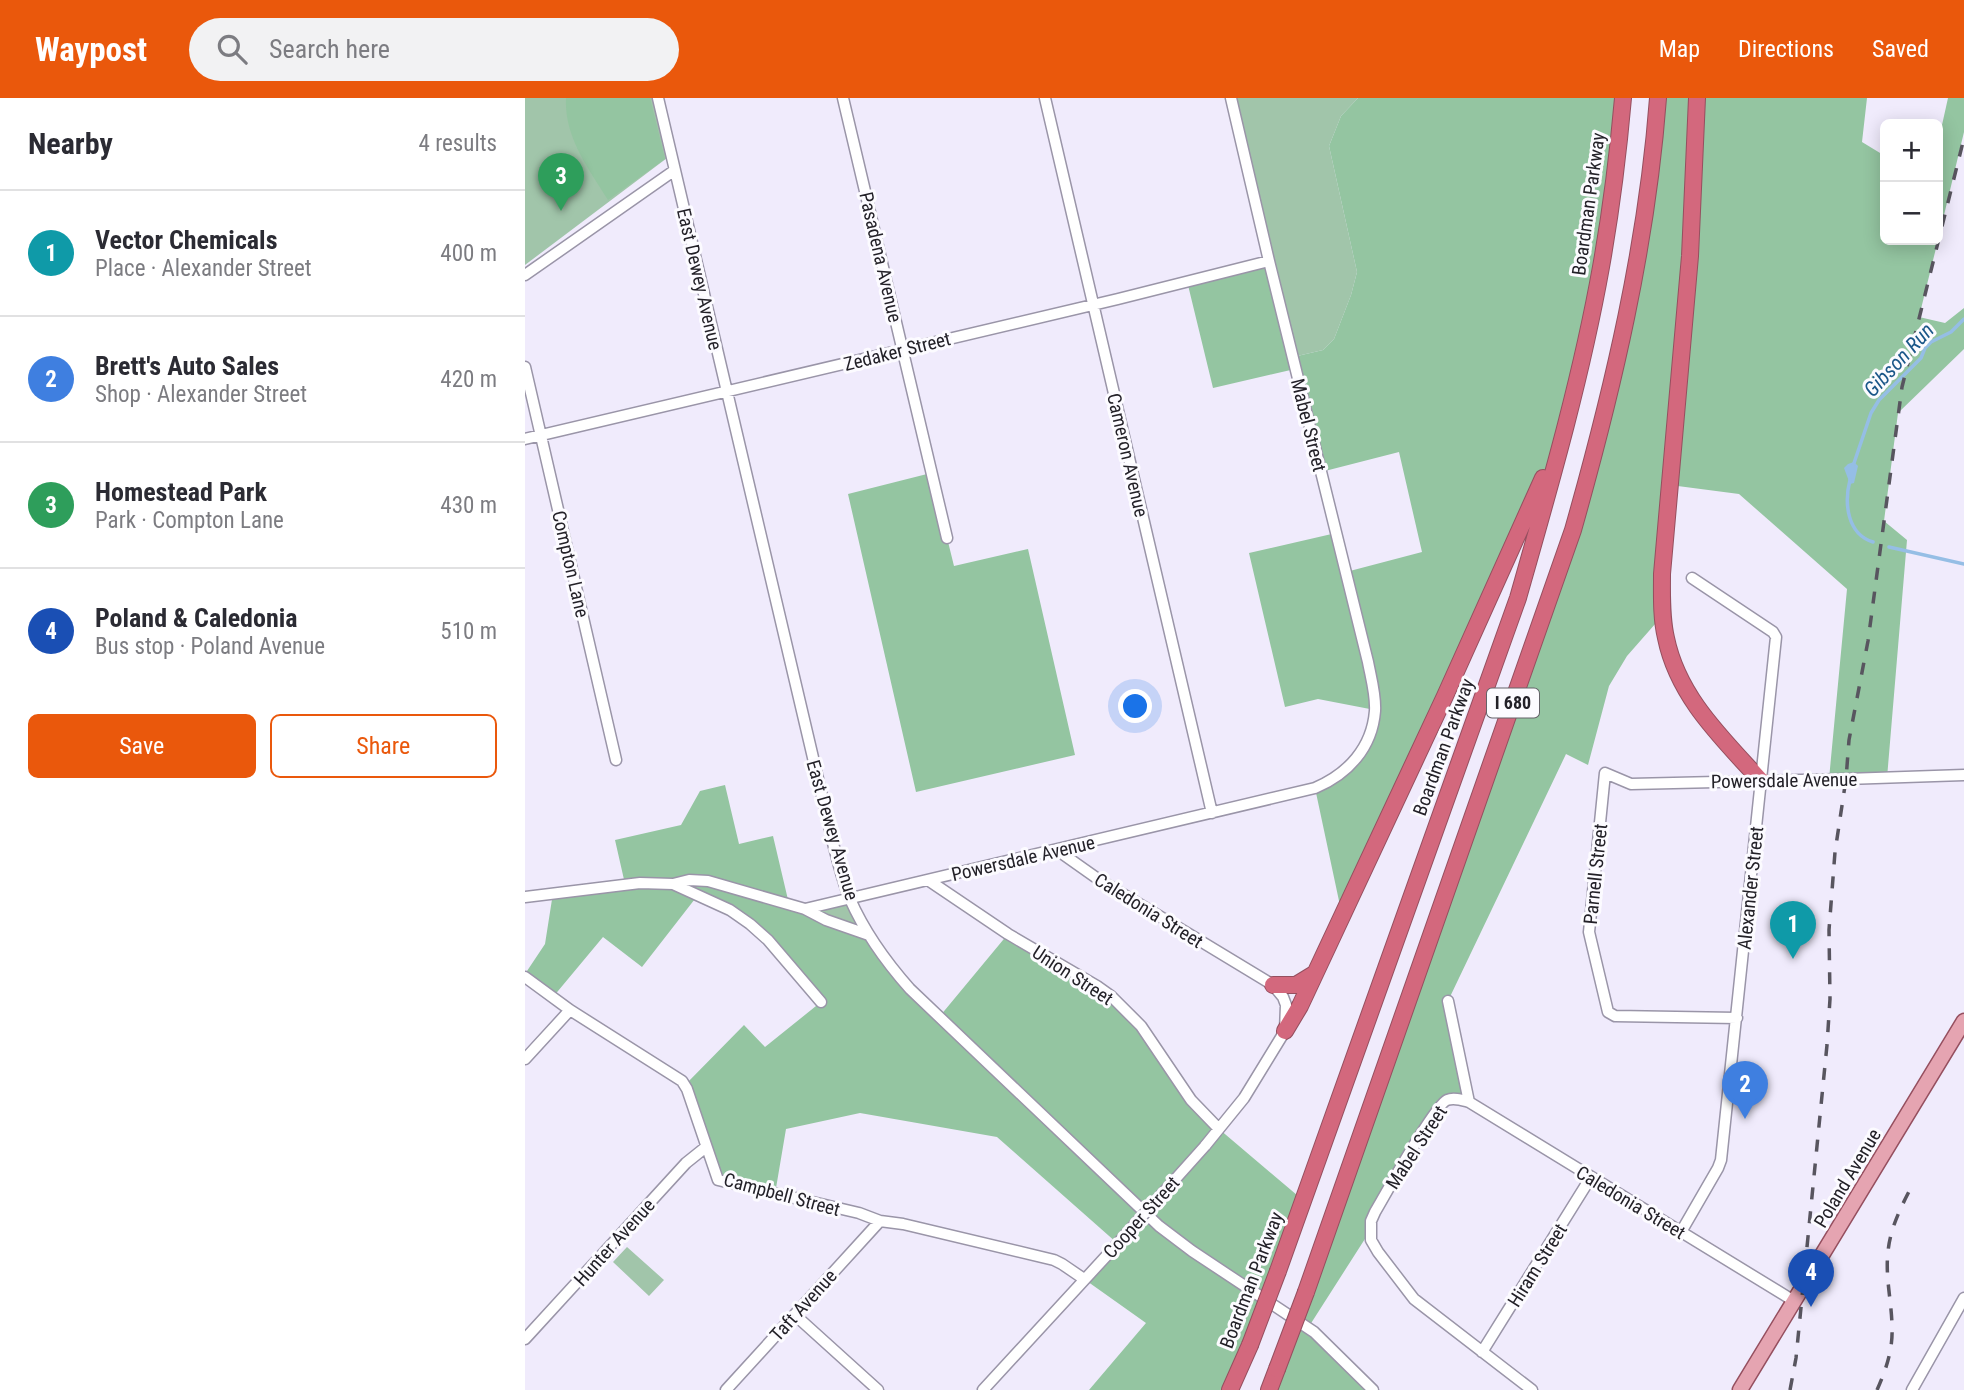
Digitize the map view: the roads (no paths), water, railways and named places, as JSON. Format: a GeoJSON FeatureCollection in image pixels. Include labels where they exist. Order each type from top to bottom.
{"type":"FeatureCollection","features":[{"type":"Feature","properties":{"kind":"highway","name":"Boardman Parkway"},"geometry":{"type":"LineString","coordinates":[[1230,1390],[1251,1345],[1278,1271],[1518,598],[1569,410],[1601,268],[1623,98]]}},
{"type":"Feature","properties":{"kind":"highway","name":"I 680"},"geometry":{"type":"LineString","coordinates":[[1269,1390],[1306,1292],[1573,530],[1607,405],[1627,312],[1641,233],[1658,98]]}},
{"type":"Feature","properties":{"kind":"highway"},"geometry":{"type":"LineString","coordinates":[[1697,98],[1690,256],[1662,574],[1662,607],[1666,639],[1682,684],[1707,722],[1761,781]]}},
{"type":"Feature","properties":{"kind":"highway"},"geometry":{"type":"LineString","coordinates":[[1285,1031],[1300,1006],[1537,493],[1569,410]]}},
{"type":"Feature","properties":{"kind":"highway"},"geometry":{"type":"LineString","coordinates":[[1273,985],[1296,985],[1314,974]]}},
{"type":"Feature","properties":{"kind":"main road","name":"Poland Avenue"},"geometry":{"type":"LineString","coordinates":[[1740,1390],[1964,1021]]}},
{"type":"Feature","properties":{"kind":"street","name":"East Dewey Avenue"},"geometry":{"type":"LineString","coordinates":[[658,98],[834,847],[850,899],[869,935],[910,989],[1160,1226],[1192,1251],[1314,1332],[1373,1390]]}},
{"type":"Feature","properties":{"kind":"street","name":"Pasadena Avenue"},"geometry":{"type":"LineString","coordinates":[[843,98],[947,538]]}},
{"type":"Feature","properties":{"kind":"street","name":"Cameron Avenue"},"geometry":{"type":"LineString","coordinates":[[1045,98],[1212,813]]}},
{"type":"Feature","properties":{"kind":"street","name":"Mabel Street"},"geometry":{"type":"LineString","coordinates":[[1230,98],[1368,662],[1375,710],[1370,735],[1361,752]]}},
{"type":"Feature","properties":{"kind":"street"},"geometry":{"type":"LineString","coordinates":[[525,275],[675,170]]}},
{"type":"Feature","properties":{"kind":"street","name":"Zedaker Street"},"geometry":{"type":"LineString","coordinates":[[525,439],[1269,261]]}},
{"type":"Feature","properties":{"kind":"street","name":"Compton Lane"},"geometry":{"type":"LineString","coordinates":[[525,368],[617,760]]}},
{"type":"Feature","properties":{"kind":"street","name":"Alexander Street"},"geometry":{"type":"LineString","coordinates":[[1681,1232],[1721,1160],[1775,634],[1692,578]]}},
{"type":"Feature","properties":{"kind":"street","name":"Powersdale Avenue"},"geometry":{"type":"LineString","coordinates":[[525,897],[640,883],[673,884],[689,880],[708,881],[805,909],[1315,788],[1337,777],[1352,765],[1361,752]]}},
{"type":"Feature","properties":{"kind":"street","name":"Powersdale Avenue"},"geometry":{"type":"LineString","coordinates":[[1605,773],[1631,784],[1964,775]]}},
{"type":"Feature","properties":{"kind":"street","name":"Parnell Street"},"geometry":{"type":"LineString","coordinates":[[1605,773],[1589,932],[1608,1012],[1615,1016],[1737,1018]]}},
{"type":"Feature","properties":{"kind":"street","name":"Caledonia Street"},"geometry":{"type":"LineString","coordinates":[[1057,850],[1098,879],[1273,985]]}},
{"type":"Feature","properties":{"kind":"street","name":"Union Street"},"geometry":{"type":"LineString","coordinates":[[928,880],[1008,934],[1111,996],[1140,1027],[1191,1100],[1219,1129]]}},
{"type":"Feature","properties":{"kind":"street"},"geometry":{"type":"LineString","coordinates":[[673,884],[730,910],[750,924],[768,940],[821,1002]]}},
{"type":"Feature","properties":{"kind":"street"},"geometry":{"type":"LineString","coordinates":[[805,909],[826,920],[869,935]]}},
{"type":"Feature","properties":{"kind":"street","name":"Campbell Street"},"geometry":{"type":"LineString","coordinates":[[525,977],[570,1010],[682,1081],[687,1088],[718,1180],[859,1213],[880,1221],[1053,1260],[1084,1279]]}},
{"type":"Feature","properties":{"kind":"street"},"geometry":{"type":"LineString","coordinates":[[1273,985],[1286,1005],[1285,1031]]}},
{"type":"Feature","properties":{"kind":"street","name":"Mabel Street"},"geometry":{"type":"LineString","coordinates":[[1448,1001],[1469,1101],[1451,1098],[1440,1105],[1374,1212],[1370,1231],[1371,1240],[1378,1252],[1414,1299],[1482,1352]]}},
{"type":"Feature","properties":{"kind":"street"},"geometry":{"type":"LineString","coordinates":[[525,1059],[570,1010]]}},
{"type":"Feature","properties":{"kind":"street","name":"Cooper Street"},"geometry":{"type":"LineString","coordinates":[[983,1390],[1205,1146],[1244,1098],[1285,1031]]}},
{"type":"Feature","properties":{"kind":"street","name":"Caledonia Street"},"geometry":{"type":"LineString","coordinates":[[1469,1101],[1794,1301]]}},
{"type":"Feature","properties":{"kind":"street","name":"Hunter Avenue"},"geometry":{"type":"LineString","coordinates":[[525,1339],[686,1163],[706,1147]]}},
{"type":"Feature","properties":{"kind":"street","name":"Hiram Street"},"geometry":{"type":"LineString","coordinates":[[1482,1352],[1591,1177]]}},
{"type":"Feature","properties":{"kind":"street","name":"Taft Avenue"},"geometry":{"type":"LineString","coordinates":[[726,1390],[880,1221]]}},
{"type":"Feature","properties":{"kind":"street"},"geometry":{"type":"LineString","coordinates":[[1912,1390],[1964,1298]]}},
{"type":"Feature","properties":{"kind":"street"},"geometry":{"type":"LineString","coordinates":[[795,1315],[878,1390]]}},
{"type":"Feature","properties":{"kind":"street"},"geometry":{"type":"LineString","coordinates":[[1482,1352],[1532,1390]]}},
{"type":"Feature","properties":{"kind":"water"},"geometry":{"type":"Polygon","coordinates":[[[1854,462],[1858,466],[1854,483],[1850,484],[1844,468],[1854,462]]]}},
{"type":"Feature","properties":{"kind":"waterway","name":"Gibson Run"},"geometry":{"type":"LineString","coordinates":[[1853,466],[1871,413],[1879,400],[1921,358],[1931,342],[1951,332],[1964,319]]}},
{"type":"Feature","properties":{"kind":"waterway","name":"Gibson Run"},"geometry":{"type":"LineString","coordinates":[[1850,480],[1847,498],[1849,517],[1858,532],[1873,542]]}},
{"type":"Feature","properties":{"kind":"waterway","name":"Gibson Run"},"geometry":{"type":"LineString","coordinates":[[1889,547],[1964,564]]}},
{"type":"Feature","properties":{"kind":"railway"},"geometry":{"type":"LineString","coordinates":[[1790,1390],[1796,1358],[1827,1045],[1830,999],[1829,930],[1835,852],[1849,740],[1868,641],[1902,387],[1964,138]]}},
{"type":"Feature","properties":{"kind":"railway"},"geometry":{"type":"LineString","coordinates":[[1877,1390],[1888,1359],[1892,1336],[1887,1271],[1889,1243],[1914,1182]]}},
{"type":"Feature","properties":{"kind":"place","name":"Homestead Park"},"geometry":{"type":"Point","coordinates":[561,211]}},
{"type":"Feature","properties":{"kind":"place","name":"Vector Chemicals"},"geometry":{"type":"Point","coordinates":[1793,959]}},
{"type":"Feature","properties":{"kind":"place","name":"Brett's Auto Sales"},"geometry":{"type":"Point","coordinates":[1745,1119]}},
{"type":"Feature","properties":{"kind":"place","name":"Poland & Caledonia"},"geometry":{"type":"Point","coordinates":[1811,1307]}}]}
